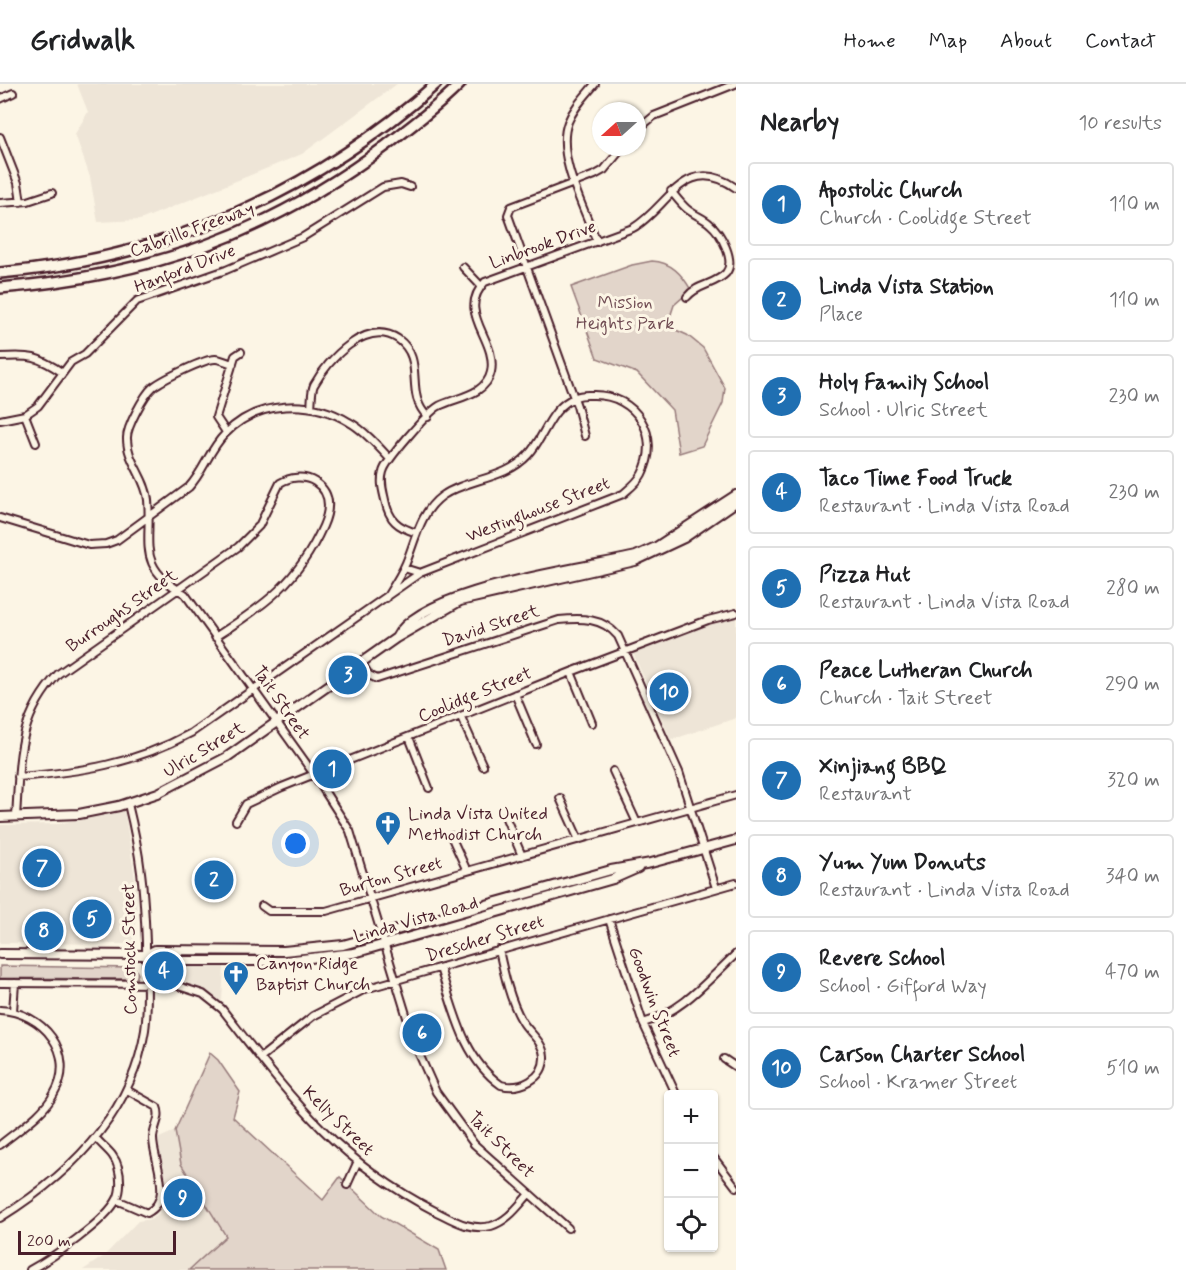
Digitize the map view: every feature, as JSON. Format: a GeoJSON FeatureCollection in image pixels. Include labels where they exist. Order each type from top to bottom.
{"type":"FeatureCollection","features":[{"type":"Feature","properties":{"kind":"highway"},"geometry":{"type":"LineString","coordinates":[[422,96],[428,84]]}},
{"type":"Feature","properties":{"kind":"highway","name":"Cabrillo Freeway"},"geometry":{"type":"LineString","coordinates":[[0,273],[103,258],[161,242],[224,219],[330,165],[375,134],[436,84]]}},
{"type":"Feature","properties":{"kind":"highway","name":"Cabrillo Freeway"},"geometry":{"type":"LineString","coordinates":[[0,288],[57,283],[134,269],[258,225],[348,174],[441,103],[460,84]]}},
{"type":"Feature","properties":{"kind":"main road","name":"Ulric Street"},"geometry":{"type":"LineString","coordinates":[[396,638],[399,631],[433,608],[466,593],[636,556],[656,547],[736,495]]}},
{"type":"Feature","properties":{"kind":"main road","name":"Ulric Street"},"geometry":{"type":"LineString","coordinates":[[0,817],[62,816],[128,804],[159,793],[197,775],[396,638],[471,597],[608,568],[653,555],[736,502]]}},
{"type":"Feature","properties":{"kind":"main road","name":"Linda Vista Road"},"geometry":{"type":"LineString","coordinates":[[0,954],[146,955],[155,950],[313,949],[381,936],[611,870],[651,863],[736,840]]}},
{"type":"Feature","properties":{"kind":"main road","name":"Linda Vista Road"},"geometry":{"type":"LineString","coordinates":[[146,955],[156,961],[284,961],[339,955],[384,945],[613,879],[651,863]]}},
{"type":"Feature","properties":{"kind":"street"},"geometry":{"type":"LineString","coordinates":[[595,84],[576,106],[566,130],[565,150],[574,184],[597,242]]}},
{"type":"Feature","properties":{"kind":"street"},"geometry":{"type":"LineString","coordinates":[[713,84],[716,92]]}},
{"type":"Feature","properties":{"kind":"street"},"geometry":{"type":"LineString","coordinates":[[646,123],[654,116],[735,84]]}},
{"type":"Feature","properties":{"kind":"street"},"geometry":{"type":"LineString","coordinates":[[0,99],[13,93]]}},
{"type":"Feature","properties":{"kind":"street"},"geometry":{"type":"LineString","coordinates":[[0,138],[18,183],[21,202]]}},
{"type":"Feature","properties":{"kind":"street"},"geometry":{"type":"LineString","coordinates":[[585,436],[574,397],[510,226],[508,215],[511,207],[574,184],[604,170],[616,156]]}},
{"type":"Feature","properties":{"kind":"street","name":"Linbrook Drive"},"geometry":{"type":"LineString","coordinates":[[417,533],[394,523],[388,514],[381,484],[384,467],[439,407],[477,391],[486,383],[491,372],[491,359],[473,306],[474,295],[481,286],[485,282],[643,223],[682,182],[705,177],[720,179],[736,188]]}},
{"type":"Feature","properties":{"kind":"street","name":"Hanford Drive"},"geometry":{"type":"LineString","coordinates":[[26,415],[44,400],[71,362],[85,354],[137,301],[226,270],[303,237],[383,188],[401,184],[410,188]]}},
{"type":"Feature","properties":{"kind":"street"},"geometry":{"type":"LineString","coordinates":[[671,191],[688,210],[710,223],[720,234],[730,261],[728,272],[719,280],[690,292],[687,297]]}},
{"type":"Feature","properties":{"kind":"street"},"geometry":{"type":"LineString","coordinates":[[0,203],[21,202],[52,193]]}},
{"type":"Feature","properties":{"kind":"street"},"geometry":{"type":"LineString","coordinates":[[463,267],[481,286]]}},
{"type":"Feature","properties":{"kind":"street"},"geometry":{"type":"LineString","coordinates":[[311,407],[313,386],[347,345],[363,336],[379,334],[397,339],[406,348],[415,368],[415,398],[428,417]]}},
{"type":"Feature","properties":{"kind":"street"},"geometry":{"type":"LineString","coordinates":[[226,432],[216,417],[235,356],[241,352]]}},
{"type":"Feature","properties":{"kind":"street"},"geometry":{"type":"LineString","coordinates":[[0,357],[27,355],[42,358],[63,373]]}},
{"type":"Feature","properties":{"kind":"street","name":"Tait Street"},"geometry":{"type":"LineString","coordinates":[[233,364],[215,358],[206,360],[154,386],[128,429],[129,450],[147,492],[150,558],[170,587],[185,594],[314,776],[350,831],[416,1047],[436,1092],[474,1144],[568,1228]]}},
{"type":"Feature","properties":{"kind":"street","name":"Westinghouse Street"},"geometry":{"type":"LineString","coordinates":[[386,598],[420,573],[623,494],[642,474],[648,454],[644,425],[631,406],[623,400],[606,395],[574,397]]}},
{"type":"Feature","properties":{"kind":"street"},"geometry":{"type":"LineString","coordinates":[[18,777],[71,773],[135,759],[191,733],[386,598],[404,568],[425,513],[443,495],[510,469],[527,456],[554,413],[574,397]]}},
{"type":"Feature","properties":{"kind":"street"},"geometry":{"type":"LineString","coordinates":[[0,518],[96,546],[117,540],[197,478],[206,458],[226,432],[241,421],[279,407],[311,407],[332,412],[352,423],[390,459]]}},
{"type":"Feature","properties":{"kind":"street"},"geometry":{"type":"LineString","coordinates":[[0,420],[26,415],[36,443]]}},
{"type":"Feature","properties":{"kind":"street","name":"Burroughs Street"},"geometry":{"type":"LineString","coordinates":[[16,818],[20,747],[27,720],[58,674],[178,590],[250,536],[266,513],[280,483],[295,477],[310,479],[326,492],[329,513],[310,555],[291,580],[275,595],[215,637]]}},
{"type":"Feature","properties":{"kind":"street"},"geometry":{"type":"LineString","coordinates":[[404,568],[420,573]]}},
{"type":"Feature","properties":{"kind":"street","name":"Coolidge Street"},"geometry":{"type":"LineString","coordinates":[[236,821],[246,804],[256,798],[571,672],[708,620],[736,613]]}},
{"type":"Feature","properties":{"kind":"street","name":"David Street"},"geometry":{"type":"LineString","coordinates":[[361,662],[369,675],[377,679],[387,677],[559,620],[577,618],[605,624],[618,636],[626,652]]}},
{"type":"Feature","properties":{"kind":"street"},"geometry":{"type":"LineString","coordinates":[[626,652],[692,808],[716,888]]}},
{"type":"Feature","properties":{"kind":"street"},"geometry":{"type":"LineString","coordinates":[[571,672],[592,723]]}},
{"type":"Feature","properties":{"kind":"street"},"geometry":{"type":"LineString","coordinates":[[515,694],[536,744]]}},
{"type":"Feature","properties":{"kind":"street"},"geometry":{"type":"LineString","coordinates":[[461,717],[483,766]]}},
{"type":"Feature","properties":{"kind":"street"},"geometry":{"type":"LineString","coordinates":[[409,737],[429,788]]}},
{"type":"Feature","properties":{"kind":"street"},"geometry":{"type":"LineString","coordinates":[[613,771],[637,824]]}},
{"type":"Feature","properties":{"kind":"street","name":"Burton Street"},"geometry":{"type":"LineString","coordinates":[[262,906],[269,911],[326,911],[736,795]]}},
{"type":"Feature","properties":{"kind":"street"},"geometry":{"type":"LineString","coordinates":[[560,798],[579,840]]}},
{"type":"Feature","properties":{"kind":"street","name":"Comstock Street"},"geometry":{"type":"LineString","coordinates":[[0,1218],[61,1174],[96,1138],[127,1090],[145,1030],[147,983],[143,873],[128,804]]}},
{"type":"Feature","properties":{"kind":"street"},"geometry":{"type":"LineString","coordinates":[[505,816],[522,856]]}},
{"type":"Feature","properties":{"kind":"street"},"geometry":{"type":"LineString","coordinates":[[451,836],[467,871]]}},
{"type":"Feature","properties":{"kind":"street","name":"Drescher Street"},"geometry":{"type":"LineString","coordinates":[[260,1058],[330,1005],[364,989],[736,884]]}},
{"type":"Feature","properties":{"kind":"street","name":"Goodwin Street"},"geometry":{"type":"LineString","coordinates":[[609,919],[643,1023],[674,1090]]}},
{"type":"Feature","properties":{"kind":"street"},"geometry":{"type":"LineString","coordinates":[[440,968],[461,1032],[477,1062],[495,1081],[506,1087],[520,1086],[536,1077],[542,1068],[544,1057],[541,1045],[523,1022],[516,1008],[499,950]]}},
{"type":"Feature","properties":{"kind":"street"},"geometry":{"type":"LineString","coordinates":[[643,1023],[658,1019],[681,1006],[736,954]]}},
{"type":"Feature","properties":{"kind":"street","name":"Kelly Street"},"geometry":{"type":"LineString","coordinates":[[0,983],[172,984],[203,994],[222,1009],[311,1120],[357,1162],[405,1196],[464,1225],[492,1225],[513,1213],[529,1194]]}},
{"type":"Feature","properties":{"kind":"street"},"geometry":{"type":"LineString","coordinates":[[13,1011],[15,983]]}},
{"type":"Feature","properties":{"kind":"street"},"geometry":{"type":"LineString","coordinates":[[0,1010],[13,1011],[32,1018],[48,1032],[60,1059],[60,1077],[55,1094],[40,1112],[0,1144]]}},
{"type":"Feature","properties":{"kind":"street"},"geometry":{"type":"LineString","coordinates":[[724,1059],[736,1067]]}},
{"type":"Feature","properties":{"kind":"street"},"geometry":{"type":"LineString","coordinates":[[117,1200],[147,1213],[151,1212],[155,1208],[161,1181],[153,1142],[160,1113],[153,1103],[127,1090]]}},
{"type":"Feature","properties":{"kind":"street"},"geometry":{"type":"LineString","coordinates":[[30,1270],[71,1243],[102,1217],[117,1200],[120,1186],[118,1168],[109,1151],[96,1138]]}},
{"type":"Feature","properties":{"kind":"street"},"geometry":{"type":"LineString","coordinates":[[347,1185],[357,1162]]}},
{"type":"Feature","properties":{"kind":"street"},"geometry":{"type":"LineString","coordinates":[[718,1163],[736,1187]]}},
{"type":"Feature","properties":{"kind":"shaded area"},"geometry":{"type":"Polygon","coordinates":[[[77,84],[397,84],[302,154],[140,220],[98,222],[90,177],[75,134],[88,112],[77,84]]]}},
{"type":"Feature","properties":{"kind":"shaded area"},"geometry":{"type":"Polygon","coordinates":[[[736,615],[736,718],[671,740],[633,653],[708,622],[736,615]]]}},
{"type":"Feature","properties":{"kind":"shaded area"},"geometry":{"type":"Polygon","coordinates":[[[124,808],[137,891],[135,942],[131,944],[0,943],[0,825],[58,824],[124,808]]]}},
{"type":"Feature","properties":{"kind":"shaded area"},"geometry":{"type":"Polygon","coordinates":[[[224,967],[222,1001],[186,982],[158,976],[157,969],[224,967]]]}},
{"type":"Feature","properties":{"kind":"shaded area"},"geometry":{"type":"Polygon","coordinates":[[[175,1131],[181,1164],[226,1236],[189,1270],[83,1270],[104,1256],[138,1221],[152,1219],[159,1213],[165,1190],[165,1173],[157,1139],[175,1131]]]}},
{"type":"Feature","properties":{"kind":"green space","name":"Mission Heights Park"},"geometry":{"type":"Polygon","coordinates":[[[652,261],[670,266],[684,279],[691,290],[674,305],[667,326],[687,335],[703,348],[725,388],[723,403],[702,446],[679,453],[672,410],[637,373],[597,358],[571,287],[632,265],[652,261]]]}},
{"type":"Feature","properties":{"kind":"green space"},"geometry":{"type":"Polygon","coordinates":[[[0,966],[135,968],[138,974],[136,979],[0,978],[0,966]]]}},
{"type":"Feature","properties":{"kind":"green space"},"geometry":{"type":"Polygon","coordinates":[[[210,1053],[218,1060],[240,1092],[233,1117],[323,1200],[340,1177],[381,1216],[439,1250],[446,1270],[189,1270],[226,1236],[181,1164],[175,1131],[210,1053]]]}},
{"type":"Feature","properties":{"kind":"place","name":"Holy Family School"},"geometry":{"type":"Point","coordinates":[348,675]}},
{"type":"Feature","properties":{"kind":"place","name":"Carson Charter School"},"geometry":{"type":"Point","coordinates":[669,692]}},
{"type":"Feature","properties":{"kind":"place","name":"Apostolic Church"},"geometry":{"type":"Point","coordinates":[332,769]}},
{"type":"Feature","properties":{"kind":"place","name":"Linda Vista United Methodist Church"},"geometry":{"type":"Point","coordinates":[388,847]}},
{"type":"Feature","properties":{"kind":"place","name":"Xinjiang BBQ"},"geometry":{"type":"Point","coordinates":[42,868]}},
{"type":"Feature","properties":{"kind":"place","name":"Linda Vista Station"},"geometry":{"type":"Point","coordinates":[214,880]}},
{"type":"Feature","properties":{"kind":"place","name":"Pizza Hut"},"geometry":{"type":"Point","coordinates":[92,919]}},
{"type":"Feature","properties":{"kind":"place","name":"Yum Yum Donuts"},"geometry":{"type":"Point","coordinates":[44,931]}},
{"type":"Feature","properties":{"kind":"place","name":"Taco Time Food Truck"},"geometry":{"type":"Point","coordinates":[164,971]}},
{"type":"Feature","properties":{"kind":"place","name":"Canyon Ridge Baptist Church"},"geometry":{"type":"Point","coordinates":[236,997]}},
{"type":"Feature","properties":{"kind":"place","name":"Peace Lutheran Church"},"geometry":{"type":"Point","coordinates":[422,1033]}},
{"type":"Feature","properties":{"kind":"place","name":"Revere School"},"geometry":{"type":"Point","coordinates":[183,1198]}}]}
